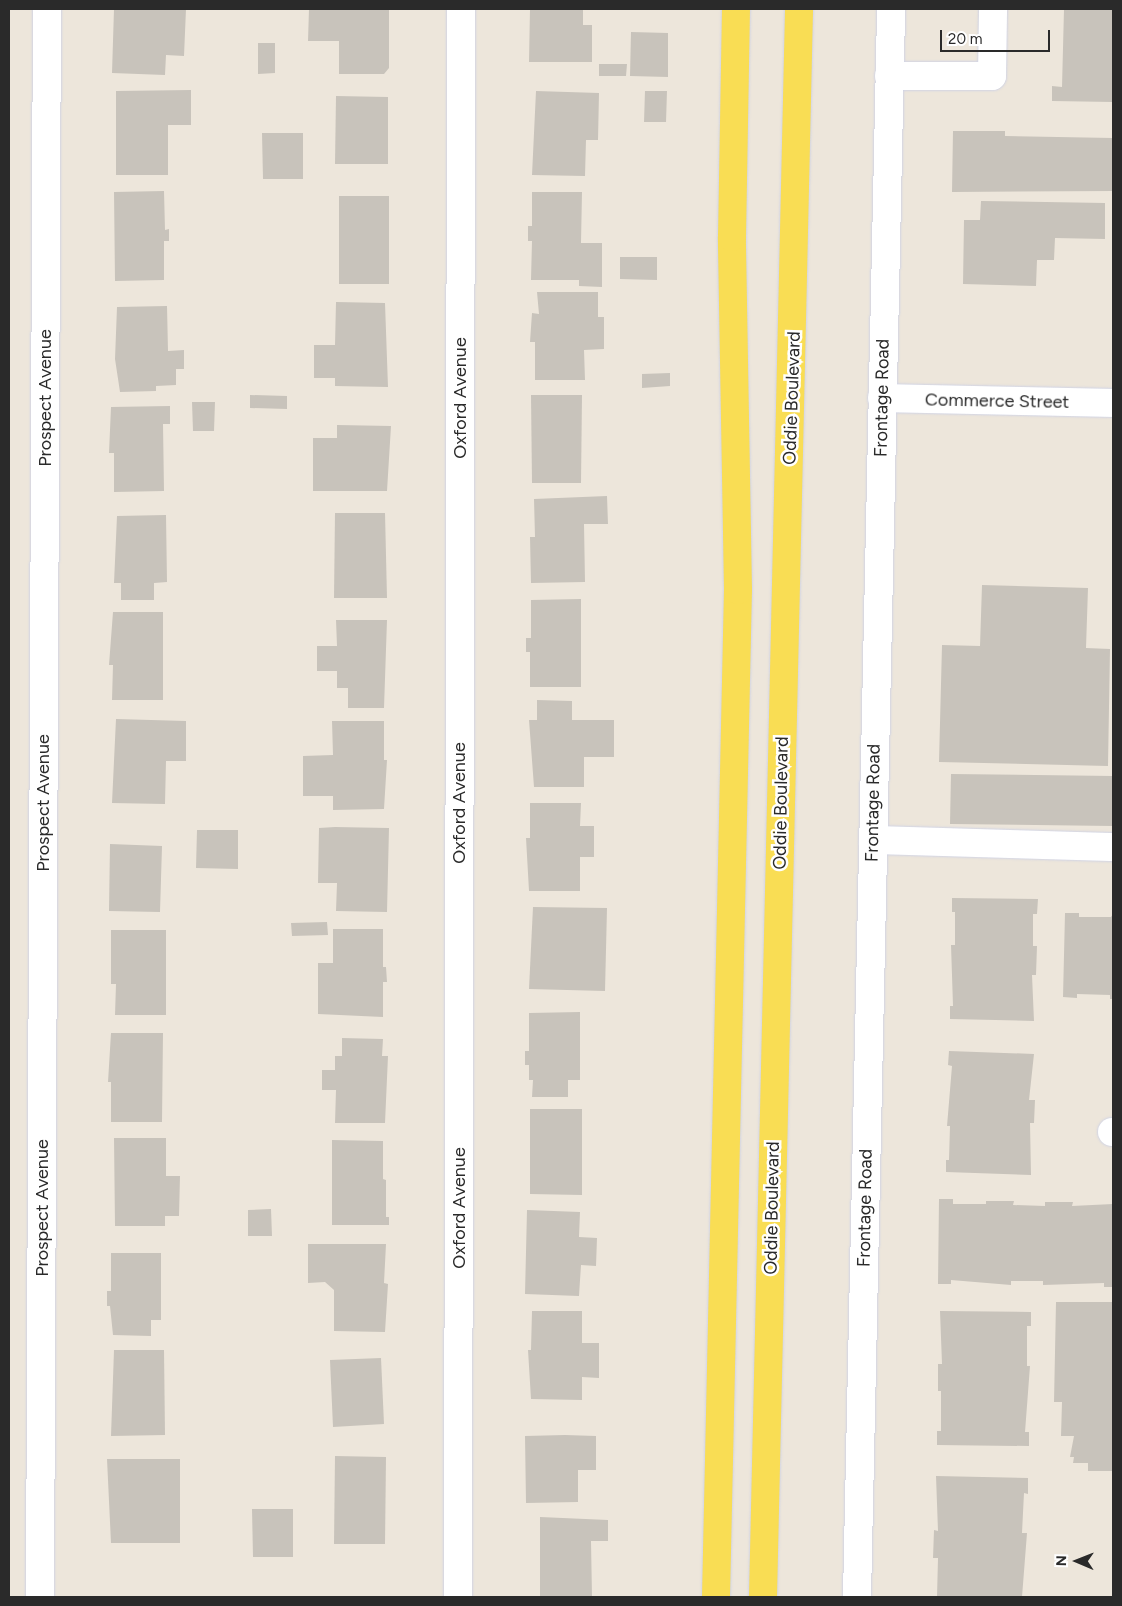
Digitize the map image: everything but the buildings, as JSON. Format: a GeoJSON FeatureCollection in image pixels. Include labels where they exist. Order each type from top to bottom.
{"type":"FeatureCollection","features":[{"type":"Feature","properties":{"kind":"main road"},"geometry":{"type":"LineString","coordinates":[[716,1597],[738,590],[732,237],[736,9]]}},
{"type":"Feature","properties":{"kind":"main road","name":"Oddie Boulevard"},"geometry":{"type":"LineString","coordinates":[[763,1597],[799,9]]}},
{"type":"Feature","properties":{"kind":"street","name":"Prospect Avenue"},"geometry":{"type":"LineString","coordinates":[[40,1597],[47,9]]}},
{"type":"Feature","properties":{"kind":"street","name":"Oxford Avenue"},"geometry":{"type":"LineString","coordinates":[[458,1597],[461,9]]}},
{"type":"Feature","properties":{"kind":"street","name":"Frontage Road"},"geometry":{"type":"LineString","coordinates":[[857,1597],[891,9]]}},
{"type":"Feature","properties":{"kind":"street"},"geometry":{"type":"LineString","coordinates":[[889,76],[992,76],[993,9]]}},
{"type":"Feature","properties":{"kind":"street","name":"Commerce Street"},"geometry":{"type":"LineString","coordinates":[[882,398],[1113,402]]}},
{"type":"Feature","properties":{"kind":"street"},"geometry":{"type":"LineString","coordinates":[[873,840],[1113,847]]}}]}
